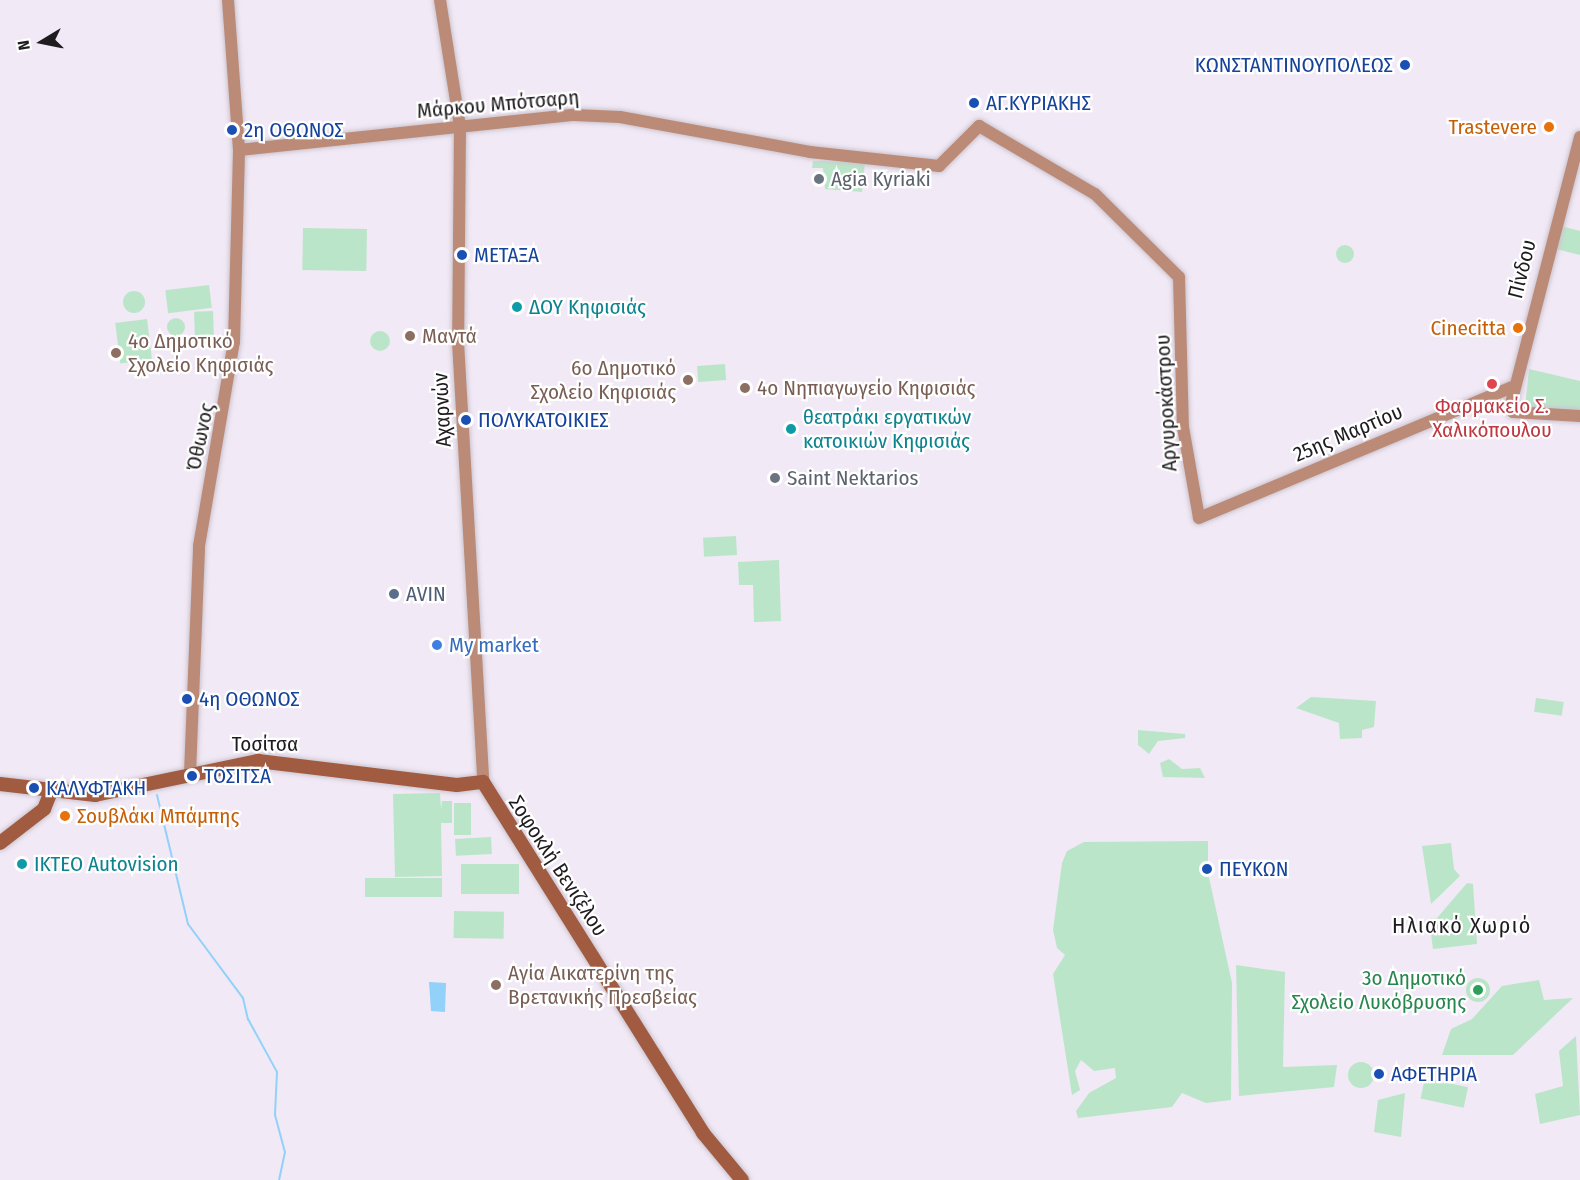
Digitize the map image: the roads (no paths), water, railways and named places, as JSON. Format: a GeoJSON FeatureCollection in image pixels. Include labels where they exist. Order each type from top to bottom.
{"type":"FeatureCollection","features":[{"type":"Feature","properties":{"kind":"main road","name":"Τοσίτσα"},"geometry":{"type":"LineString","coordinates":[[0,783],[44,793],[107,794],[190,773],[275,761],[457,785],[483,782]]}},
{"type":"Feature","properties":{"kind":"main road","name":"Σοφοκλή Βενιζέλου"},"geometry":{"type":"LineString","coordinates":[[483,782],[495,808],[703,1133],[742,1180]]}},
{"type":"Feature","properties":{"kind":"main road"},"geometry":{"type":"LineString","coordinates":[[457,785],[495,808]]}},
{"type":"Feature","properties":{"kind":"main road"},"geometry":{"type":"LineString","coordinates":[[0,843],[48,806],[44,793]]}},
{"type":"Feature","properties":{"kind":"street","name":"Όθωνος"},"geometry":{"type":"LineString","coordinates":[[190,773],[200,546],[232,365],[239,150],[228,0]]}},
{"type":"Feature","properties":{"kind":"street","name":"Αχαρνών"},"geometry":{"type":"LineString","coordinates":[[440,0],[460,126],[458,342],[483,782]]}},
{"type":"Feature","properties":{"kind":"street","name":"Μάρκου Μπότσαρη"},"geometry":{"type":"LineString","coordinates":[[239,150],[553,116],[620,117],[810,152],[939,166],[978,126],[1095,194],[1182,284]]}},
{"type":"Feature","properties":{"kind":"street","name":"Πίνδου"},"geometry":{"type":"LineString","coordinates":[[1578,136],[1512,387],[1513,412],[1580,416]]}},
{"type":"Feature","properties":{"kind":"street","name":"Αργυροκάστρου"},"geometry":{"type":"LineString","coordinates":[[1182,284],[1182,406],[1199,518]]}},
{"type":"Feature","properties":{"kind":"street","name":"25ης Μαρτίου"},"geometry":{"type":"LineString","coordinates":[[1199,518],[1512,387]]}},
{"type":"Feature","properties":{"kind":"water"},"geometry":{"type":"Polygon","coordinates":[[[429,982],[446,983],[445,1012],[431,1011],[429,982]]]}},
{"type":"Feature","properties":{"kind":"waterway"},"geometry":{"type":"LineString","coordinates":[[157,795],[188,924],[243,998],[248,1019],[277,1072],[275,1115],[285,1152],[279,1180]]}},
{"type":"Feature","properties":{"kind":"place","name":"ΚΩΝΣΤΑΝΤΙΝΟΥΠΟΛΕΩΣ"},"geometry":{"type":"Point","coordinates":[1405,65]}},
{"type":"Feature","properties":{"kind":"place","name":"ΑΓ.ΚΥΡΙΑΚΗΣ"},"geometry":{"type":"Point","coordinates":[974,103]}},
{"type":"Feature","properties":{"kind":"place","name":"Trastevere"},"geometry":{"type":"Point","coordinates":[1549,127]}},
{"type":"Feature","properties":{"kind":"place","name":"2η ΟΘΩΝΟΣ"},"geometry":{"type":"Point","coordinates":[232,130]}},
{"type":"Feature","properties":{"kind":"place","name":"Agia Kyriaki"},"geometry":{"type":"Point","coordinates":[819,179]}},
{"type":"Feature","properties":{"kind":"place","name":"ΜΕΤΑΞΑ"},"geometry":{"type":"Point","coordinates":[462,255]}},
{"type":"Feature","properties":{"kind":"place","name":"ΔΟΥ Κηφισιάς"},"geometry":{"type":"Point","coordinates":[517,307]}},
{"type":"Feature","properties":{"kind":"place","name":"Cinecitta"},"geometry":{"type":"Point","coordinates":[1518,328]}},
{"type":"Feature","properties":{"kind":"place","name":"Μαντά"},"geometry":{"type":"Point","coordinates":[410,336]}},
{"type":"Feature","properties":{"kind":"place","name":"4ο Δημοτικό Σχολείο Κηφισιάς"},"geometry":{"type":"Point","coordinates":[116,353]}},
{"type":"Feature","properties":{"kind":"place","name":"6ο Δημοτικό Σχολείο Κηφισιάς"},"geometry":{"type":"Point","coordinates":[688,380]}},
{"type":"Feature","properties":{"kind":"place","name":"Φαρμακείο Σ. Χαλικόπουλου"},"geometry":{"type":"Point","coordinates":[1492,384]}},
{"type":"Feature","properties":{"kind":"place","name":"4ο Νηπιαγωγείο Κηφισιάς"},"geometry":{"type":"Point","coordinates":[745,388]}},
{"type":"Feature","properties":{"kind":"place","name":"ΠΟΛΥΚΑΤΟΙΚΙΕΣ"},"geometry":{"type":"Point","coordinates":[466,420]}},
{"type":"Feature","properties":{"kind":"place","name":"θεατράκι εργατικών κατοικιών Κηφισιάς"},"geometry":{"type":"Point","coordinates":[791,429]}},
{"type":"Feature","properties":{"kind":"place","name":"Saint Nektarios"},"geometry":{"type":"Point","coordinates":[775,478]}},
{"type":"Feature","properties":{"kind":"place","name":"AVIN"},"geometry":{"type":"Point","coordinates":[394,594]}},
{"type":"Feature","properties":{"kind":"place","name":"My market"},"geometry":{"type":"Point","coordinates":[437,645]}},
{"type":"Feature","properties":{"kind":"place","name":"4η ΟΘΩΝΟΣ"},"geometry":{"type":"Point","coordinates":[187,699]}},
{"type":"Feature","properties":{"kind":"place","name":"ΤΟΣΙΤΣΑ"},"geometry":{"type":"Point","coordinates":[192,776]}},
{"type":"Feature","properties":{"kind":"place","name":"ΚΑΛΥΦΤΑΚΗ"},"geometry":{"type":"Point","coordinates":[34,788]}},
{"type":"Feature","properties":{"kind":"place","name":"Σουβλάκι Μπάμπης"},"geometry":{"type":"Point","coordinates":[65,816]}},
{"type":"Feature","properties":{"kind":"place","name":"ΙΚΤΕΟ Autovision"},"geometry":{"type":"Point","coordinates":[22,864]}},
{"type":"Feature","properties":{"kind":"place","name":"ΠΕΥΚΩΝ"},"geometry":{"type":"Point","coordinates":[1207,869]}},
{"type":"Feature","properties":{"kind":"place","name":"Αγία Αικατερίνη της Βρετανικής Πρεσβείας"},"geometry":{"type":"Point","coordinates":[496,985]}},
{"type":"Feature","properties":{"kind":"place","name":"3ο Δημοτικό Σχολείο Λυκόβρυσης"},"geometry":{"type":"Point","coordinates":[1478,990]}},
{"type":"Feature","properties":{"kind":"place","name":"ΑΦΕΤΗΡΙΑ"},"geometry":{"type":"Point","coordinates":[1379,1074]}},
{"type":"Feature","properties":{"kind":"district","name":"Ηλιακό Χωριό"},"geometry":{"type":"Point","coordinates":[1462,926]}}]}
